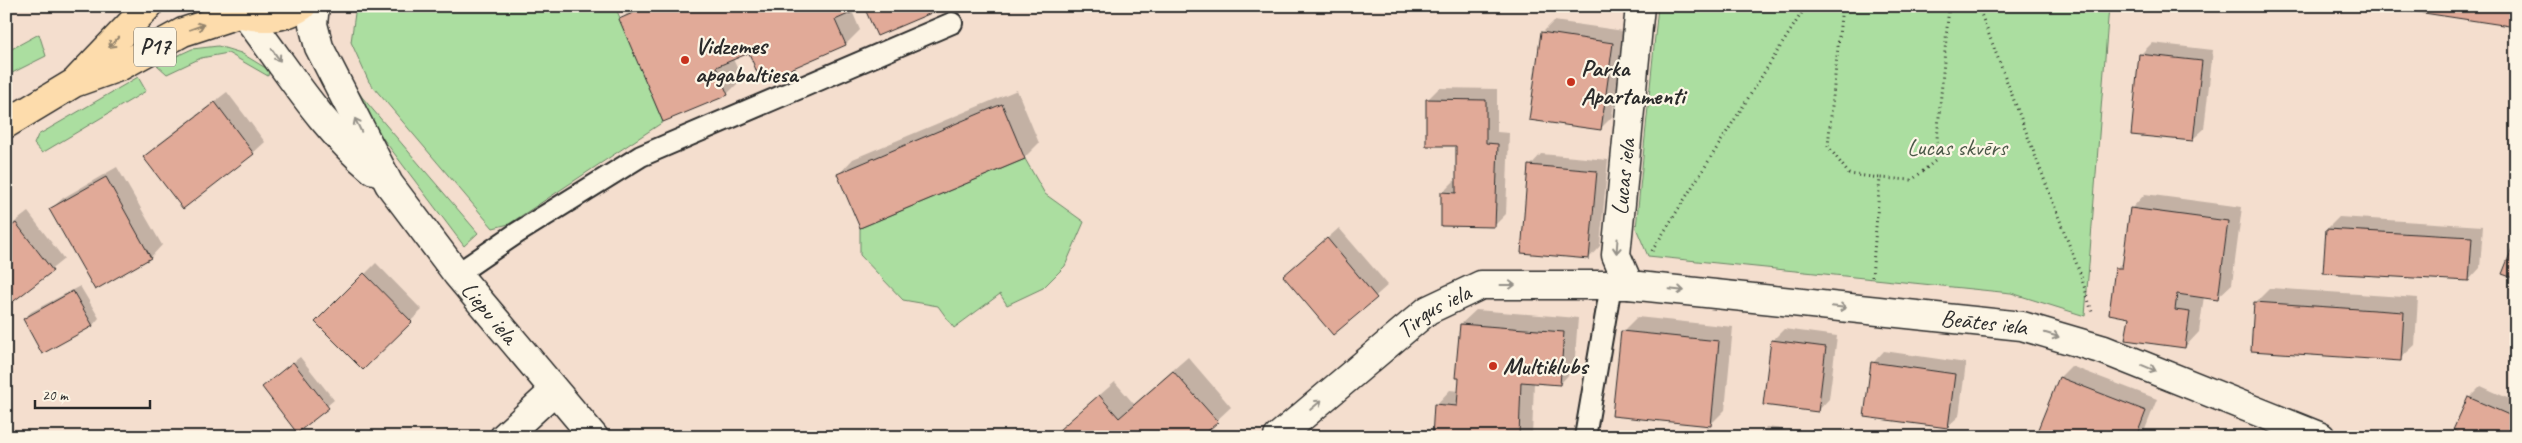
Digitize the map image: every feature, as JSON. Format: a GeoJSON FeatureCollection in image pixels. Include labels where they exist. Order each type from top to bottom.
{"type":"FeatureCollection","features":[{"type":"Feature","properties":{"kind":"main road","name":"P17"},"geometry":{"type":"LineString","coordinates":[[74,83],[148,6]]}},
{"type":"Feature","properties":{"kind":"main road","name":"P17"},"geometry":{"type":"LineString","coordinates":[[6,124],[74,83],[119,67],[183,32],[235,12],[271,17],[295,11],[302,6]]}},
{"type":"Feature","properties":{"kind":"street","name":"Liepu iela"},"geometry":{"type":"LineString","coordinates":[[315,6],[313,24],[319,47],[389,184],[457,274],[594,437]]}},
{"type":"Feature","properties":{"kind":"street","name":"Lucas iela"},"geometry":{"type":"LineString","coordinates":[[1620,285],[1616,255],[1640,6]]}},
{"type":"Feature","properties":{"kind":"street","name":"Liepu iela"},"geometry":{"type":"LineString","coordinates":[[235,12],[314,110],[355,155],[389,184]]}},
{"type":"Feature","properties":{"kind":"street","name":"Tirgus iela"},"geometry":{"type":"LineString","coordinates":[[1278,437],[1428,310],[1481,285],[1620,285]]}},
{"type":"Feature","properties":{"kind":"street","name":"Beātes iela"},"geometry":{"type":"LineString","coordinates":[[1620,285],[2022,326],[2104,350],[2321,437]]}},
{"type":"Feature","properties":{"kind":"street"},"geometry":{"type":"LineString","coordinates":[[504,437],[554,391]]}},
{"type":"Feature","properties":{"kind":"lane"},"geometry":{"type":"LineString","coordinates":[[457,274],[517,233],[641,156],[952,23]]}},
{"type":"Feature","properties":{"kind":"lane"},"geometry":{"type":"LineString","coordinates":[[1585,437],[1620,285]]}},
{"type":"Feature","properties":{"kind":"path"},"geometry":{"type":"LineString","coordinates":[[1620,285],[1666,231],[1806,6]]}},
{"type":"Feature","properties":{"kind":"path"},"geometry":{"type":"LineString","coordinates":[[1842,6],[1828,146],[1849,174],[1912,180],[1935,161],[1949,6]]}},
{"type":"Feature","properties":{"kind":"path"},"geometry":{"type":"LineString","coordinates":[[1978,6],[2080,273],[2104,350]]}},
{"type":"Feature","properties":{"kind":"path"},"geometry":{"type":"LineString","coordinates":[[1870,310],[1880,178]]}},
{"type":"Feature","properties":{"kind":"green space"},"geometry":{"type":"Polygon","coordinates":[[[356,6],[615,6],[663,122],[509,224],[493,228],[369,82],[351,42],[356,6]]]}},
{"type":"Feature","properties":{"kind":"green space","name":"Lucas skvērs"},"geometry":{"type":"Polygon","coordinates":[[[1658,6],[2109,6],[2085,316],[2011,293],[1648,256],[1636,228],[1658,6]]]}},
{"type":"Feature","properties":{"kind":"green space"},"geometry":{"type":"Polygon","coordinates":[[[39,34],[46,56],[6,76],[6,52],[39,34]]]}},
{"type":"Feature","properties":{"kind":"green space"},"geometry":{"type":"Polygon","coordinates":[[[218,46],[241,53],[269,70],[268,76],[228,53],[201,58],[167,74],[157,65],[192,49],[218,46]]]}},
{"type":"Feature","properties":{"kind":"green space"},"geometry":{"type":"Polygon","coordinates":[[[138,77],[146,91],[42,153],[34,144],[38,135],[138,77]]]}},
{"type":"Feature","properties":{"kind":"green space"},"geometry":{"type":"Polygon","coordinates":[[[352,81],[362,97],[478,233],[464,246],[369,120],[347,83],[352,81]]]}},
{"type":"Feature","properties":{"kind":"green space"},"geometry":{"type":"Polygon","coordinates":[[[1025,159],[1045,194],[1084,222],[1065,266],[1043,288],[1007,305],[1000,294],[954,328],[938,306],[903,300],[860,255],[860,228],[1025,159]]]}},
{"type":"Feature","properties":{"kind":"building","name":"Vidzemes apgabaltiesa"},"geometry":{"type":"Polygon","coordinates":[[[649,6],[942,6],[943,8],[877,36],[864,7],[835,20],[846,45],[761,82],[749,53],[716,67],[728,95],[663,122],[619,19],[649,6]]]}},
{"type":"Feature","properties":{"kind":"building"},"geometry":{"type":"Polygon","coordinates":[[[2378,6],[2516,6],[2516,27],[2378,6]]]}},
{"type":"Feature","properties":{"kind":"building","name":"Parka Apartamenti"},"geometry":{"type":"Polygon","coordinates":[[[1541,32],[1613,43],[1601,130],[1529,120],[1541,32]]]}},
{"type":"Feature","properties":{"kind":"building"},"geometry":{"type":"Polygon","coordinates":[[[2139,54],[2202,61],[2193,141],[2131,135],[2139,54]]]}},
{"type":"Feature","properties":{"kind":"building"},"geometry":{"type":"Polygon","coordinates":[[[1426,99],[1486,100],[1486,143],[1498,144],[1495,227],[1441,226],[1441,192],[1456,193],[1456,146],[1426,146],[1426,99]]]}},
{"type":"Feature","properties":{"kind":"building"},"geometry":{"type":"Polygon","coordinates":[[[215,102],[254,154],[183,209],[143,157],[215,102]]]}},
{"type":"Feature","properties":{"kind":"building"},"geometry":{"type":"Polygon","coordinates":[[[1002,104],[1025,159],[860,228],[837,174],[1002,104]]]}},
{"type":"Feature","properties":{"kind":"building"},"geometry":{"type":"Polygon","coordinates":[[[1528,165],[1597,171],[1589,259],[1521,253],[1528,165]]]}},
{"type":"Feature","properties":{"kind":"building"},"geometry":{"type":"Polygon","coordinates":[[[106,177],[151,258],[95,290],[49,209],[106,177]]]}},
{"type":"Feature","properties":{"kind":"building"},"geometry":{"type":"Polygon","coordinates":[[[2130,208],[2228,221],[2218,300],[2177,294],[2175,310],[2190,312],[2185,348],[2125,340],[2129,318],[2109,314],[2115,268],[2122,268],[2130,208]]]}},
{"type":"Feature","properties":{"kind":"building"},"geometry":{"type":"Polygon","coordinates":[[[16,223],[53,271],[6,307],[6,230],[16,223]]]}},
{"type":"Feature","properties":{"kind":"building"},"geometry":{"type":"Polygon","coordinates":[[[2326,229],[2472,237],[2469,281],[2323,273],[2326,229]]]}},
{"type":"Feature","properties":{"kind":"building"},"geometry":{"type":"Polygon","coordinates":[[[1327,238],[1377,298],[1333,335],[1283,276],[1327,238]]]}},
{"type":"Feature","properties":{"kind":"building"},"geometry":{"type":"Polygon","coordinates":[[[2516,239],[2516,279],[2502,274],[2516,239]]]}},
{"type":"Feature","properties":{"kind":"building"},"geometry":{"type":"Polygon","coordinates":[[[364,273],[412,322],[363,370],[315,322],[364,273]]]}},
{"type":"Feature","properties":{"kind":"building"},"geometry":{"type":"Polygon","coordinates":[[[73,291],[93,326],[42,354],[23,319],[73,291]]]}},
{"type":"Feature","properties":{"kind":"building"},"geometry":{"type":"Polygon","coordinates":[[[2254,302],[2404,312],[2401,361],[2251,351],[2254,302]]]}},
{"type":"Feature","properties":{"kind":"building"},"geometry":{"type":"Polygon","coordinates":[[[1460,324],[1564,332],[1560,385],[1521,382],[1519,437],[1432,437],[1434,404],[1457,406],[1459,378],[1455,378],[1460,324]]]}},
{"type":"Feature","properties":{"kind":"building"},"geometry":{"type":"Polygon","coordinates":[[[1621,331],[1719,341],[1711,426],[1612,416],[1621,331]]]}},
{"type":"Feature","properties":{"kind":"building"},"geometry":{"type":"Polygon","coordinates":[[[1771,340],[1826,347],[1818,412],[1763,405],[1771,340]]]}},
{"type":"Feature","properties":{"kind":"building"},"geometry":{"type":"Polygon","coordinates":[[[293,362],[329,408],[297,433],[262,387],[293,362]]]}},
{"type":"Feature","properties":{"kind":"building"},"geometry":{"type":"Polygon","coordinates":[[[1871,362],[1955,374],[1948,428],[1864,417],[1871,362]]]}},
{"type":"Feature","properties":{"kind":"building"},"geometry":{"type":"Polygon","coordinates":[[[1173,371],[1218,422],[1201,437],[1051,437],[1099,395],[1119,418],[1173,371]]]}},
{"type":"Feature","properties":{"kind":"building"},"geometry":{"type":"Polygon","coordinates":[[[2059,377],[2146,411],[2136,437],[2043,437],[2036,434],[2059,377]]]}},
{"type":"Feature","properties":{"kind":"building"},"geometry":{"type":"Polygon","coordinates":[[[2468,397],[2516,418],[2516,437],[2470,437],[2453,430],[2468,397]]]}},
{"type":"Feature","properties":{"kind":"place","name":"Vidzemes apgabaltiesa"},"geometry":{"type":"Point","coordinates":[685,60]}},
{"type":"Feature","properties":{"kind":"place","name":"Parka Apartamenti"},"geometry":{"type":"Point","coordinates":[1571,82]}},
{"type":"Feature","properties":{"kind":"place","name":"Multiklubs"},"geometry":{"type":"Point","coordinates":[1493,366]}}]}
